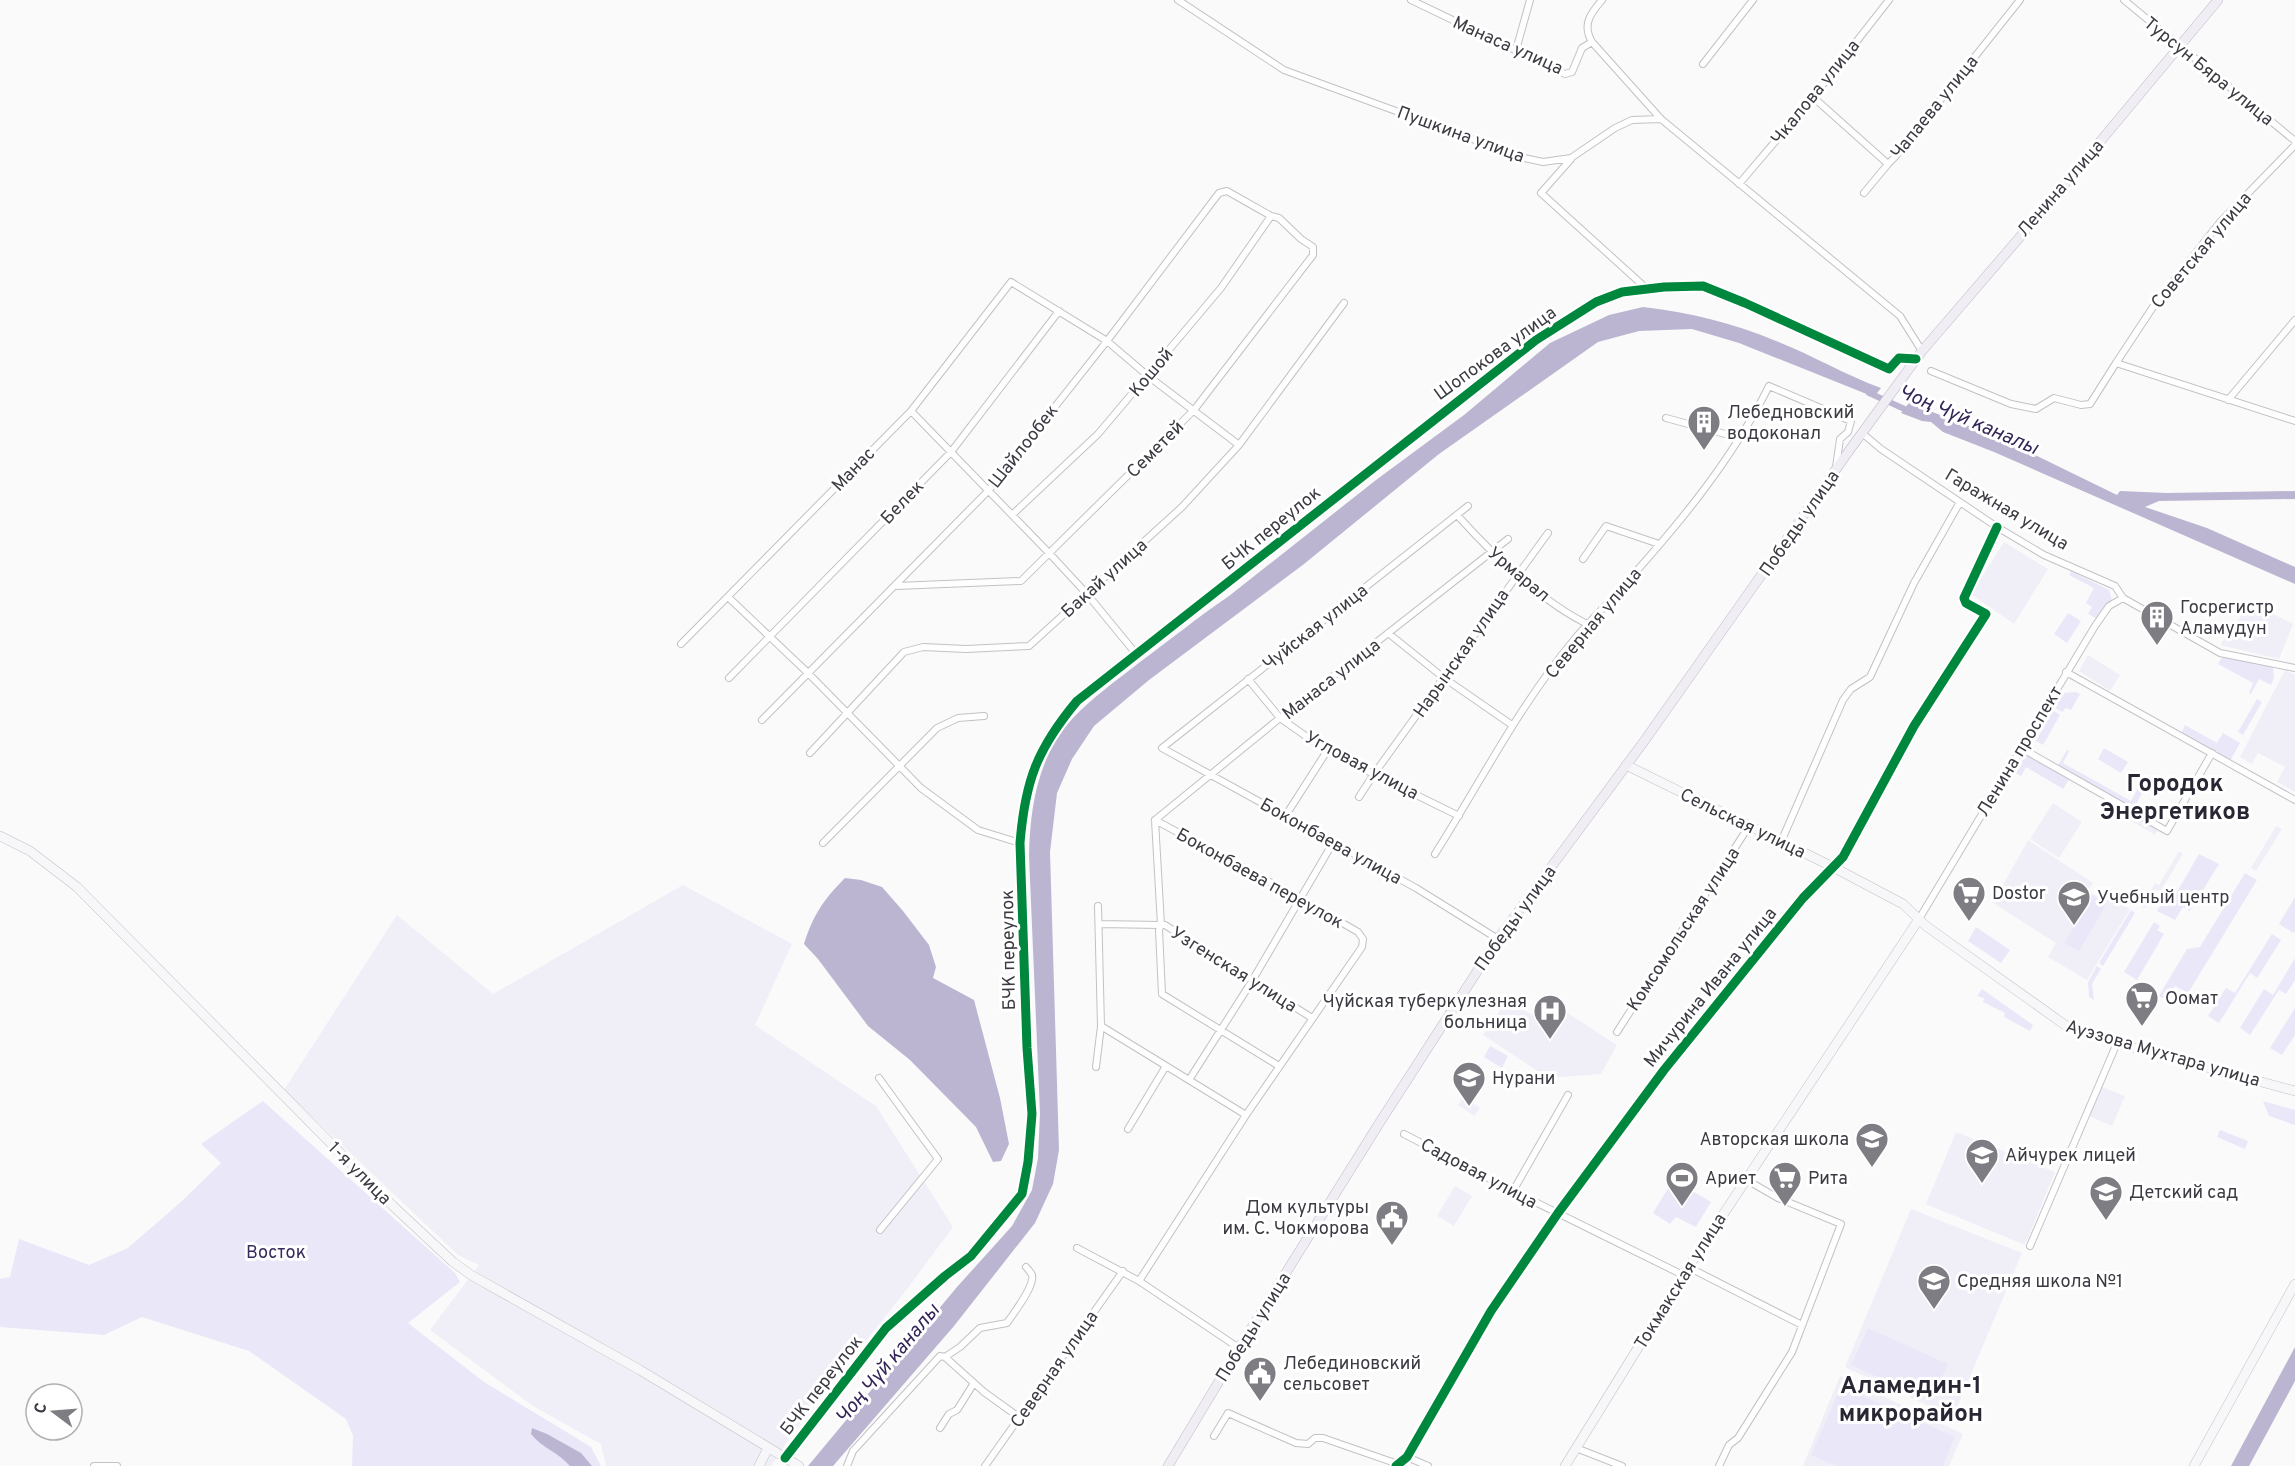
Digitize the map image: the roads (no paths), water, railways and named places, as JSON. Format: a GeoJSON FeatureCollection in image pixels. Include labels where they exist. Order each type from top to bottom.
{"type":"FeatureCollection","features":[{"type":"Feature","properties":{"kind":"main road","name":"Ленина улица"},"geometry":{"type":"LineString","coordinates":[[1871,419],[1919,355],[2218,0]]}},
{"type":"Feature","properties":{"kind":"main road","name":"Победы улица"},"geometry":{"type":"LineString","coordinates":[[1168,1466],[1457,999],[1871,419]]}},
{"type":"Feature","properties":{"kind":"main road","name":"Сельская улица"},"geometry":{"type":"LineString","coordinates":[[1626,765],[1833,867],[1903,904],[1919,919]]}},
{"type":"Feature","properties":{"kind":"main road","name":"1-я улица"},"geometry":{"type":"LineString","coordinates":[[0,836],[30,851],[77,887],[393,1206],[453,1262],[471,1275],[640,1370],[798,1465]]}},
{"type":"Feature","properties":{"kind":"main road","name":"Ауэзова Мухтара улица"},"geometry":{"type":"LineString","coordinates":[[1919,919],[2057,1021],[2117,1043],[2295,1091]]}},
{"type":"Feature","properties":{"kind":"main road","name":"Токмакская улица"},"geometry":{"type":"LineString","coordinates":[[1565,1466],[1685,1271],[1919,919]]}},
{"type":"Feature","properties":{"kind":"main road"},"geometry":{"type":"LineString","coordinates":[[2194,1466],[2295,1284]]}},
{"type":"Feature","properties":{"kind":"main road"},"geometry":{"type":"LineString","coordinates":[[759,1466],[768,1448]]}},
{"type":"Feature","properties":{"kind":"street","name":"Пушкина улица"},"geometry":{"type":"LineString","coordinates":[[1178,0],[1284,70],[1524,158],[1544,162],[1571,158],[1615,128],[1632,120],[1661,119]]}},
{"type":"Feature","properties":{"kind":"street","name":"Манаса улица"},"geometry":{"type":"LineString","coordinates":[[1411,0],[1565,74],[1572,72],[1582,48],[1592,42]]}},
{"type":"Feature","properties":{"kind":"street"},"geometry":{"type":"LineString","coordinates":[[1516,50],[1530,0]]}},
{"type":"Feature","properties":{"kind":"street"},"geometry":{"type":"LineString","coordinates":[[1602,0],[1590,14],[1586,24],[1587,34],[1592,42],[1661,119],[1900,316],[1919,355]]}},
{"type":"Feature","properties":{"kind":"street"},"geometry":{"type":"LineString","coordinates":[[1703,64],[1753,0]]}},
{"type":"Feature","properties":{"kind":"street","name":"Чкалова улица"},"geometry":{"type":"LineString","coordinates":[[1739,184],[1813,97],[1889,0]]}},
{"type":"Feature","properties":{"kind":"street","name":"Чапаева улица"},"geometry":{"type":"LineString","coordinates":[[1813,97],[1888,164],[2020,0]]}},
{"type":"Feature","properties":{"kind":"street","name":"Турсун Бяра улица"},"geometry":{"type":"LineString","coordinates":[[2124,0],[2295,143]]}},
{"type":"Feature","properties":{"kind":"street","name":"Советская улица"},"geometry":{"type":"LineString","coordinates":[[1930,371],[2011,404],[2036,409],[2054,398],[2081,405],[2091,404],[2155,304],[2221,221],[2295,143]]}},
{"type":"Feature","properties":{"kind":"street"},"geometry":{"type":"LineString","coordinates":[[1571,158],[1541,193],[1647,289]]}},
{"type":"Feature","properties":{"kind":"street"},"geometry":{"type":"LineString","coordinates":[[1864,194],[1888,164]]}},
{"type":"Feature","properties":{"kind":"street","name":"Шайлообек"},"geometry":{"type":"LineString","coordinates":[[762,720],[989,490],[1107,341],[1219,193],[1227,191],[1271,216]]}},
{"type":"Feature","properties":{"kind":"street","name":"Кошой"},"geometry":{"type":"LineString","coordinates":[[1013,514],[1098,434],[1221,288],[1271,216]]}},
{"type":"Feature","properties":{"kind":"street","name":"Семетей"},"geometry":{"type":"LineString","coordinates":[[896,586],[1021,581],[1050,554],[1194,410],[1314,252],[1314,247],[1301,239],[1279,218],[1271,216]]}},
{"type":"Feature","properties":{"kind":"street","name":"Манас"},"geometry":{"type":"LineString","coordinates":[[681,644],[911,411],[1011,282],[1059,310]]}},
{"type":"Feature","properties":{"kind":"street","name":"Шопокова улица"},"geometry":{"type":"LineString","coordinates":[[1343,491],[1536,340],[1596,302],[1622,292],[1703,286],[1889,369],[1899,358],[1919,355]]}},
{"type":"Feature","properties":{"kind":"street","name":"Бакай улица"},"geometry":{"type":"LineString","coordinates":[[810,753],[904,652],[923,647],[966,649],[1029,646],[1182,507],[1239,445],[1344,303]]}},
{"type":"Feature","properties":{"kind":"street"},"geometry":{"type":"LineString","coordinates":[[1059,310],[1107,341],[1148,376],[1239,445]]}},
{"type":"Feature","properties":{"kind":"street","name":"Белек"},"geometry":{"type":"LineString","coordinates":[[729,678],[951,452],[1059,310]]}},
{"type":"Feature","properties":{"kind":"street"},"geometry":{"type":"LineString","coordinates":[[2228,400],[2295,320]]}},
{"type":"Feature","properties":{"kind":"street"},"geometry":{"type":"LineString","coordinates":[[2116,363],[2295,421]]}},
{"type":"Feature","properties":{"kind":"street","name":"Северная улица"},"geometry":{"type":"LineString","coordinates":[[1435,854],[1512,725],[1573,640],[1700,495],[1740,438],[1769,386],[1851,421],[1848,432],[1840,439],[1836,471]]}},
{"type":"Feature","properties":{"kind":"street"},"geometry":{"type":"LineString","coordinates":[[911,411],[1013,514],[1087,594],[1137,655]]}},
{"type":"Feature","properties":{"kind":"street"},"geometry":{"type":"LineString","coordinates":[[1666,418],[1740,438]]}},
{"type":"Feature","properties":{"kind":"street","name":"Гаражная улица"},"geometry":{"type":"LineString","coordinates":[[1862,433],[1997,527],[2044,555],[2115,586],[2123,598]]}},
{"type":"Feature","properties":{"kind":"street","name":"БЧК переулок"},"geometry":{"type":"LineString","coordinates":[[785,1458],[886,1328],[970,1256],[1022,1194],[1028,1162],[1032,1114],[1026,1048],[1020,843],[1023,812],[1031,775],[1055,728],[1077,701],[1343,491]]}},
{"type":"Feature","properties":{"kind":"street"},"geometry":{"type":"LineString","coordinates":[[1781,842],[1843,700],[1851,689],[1870,678],[1914,583],[1960,502]]}},
{"type":"Feature","properties":{"kind":"street","name":"Чуйская улица"},"geometry":{"type":"LineString","coordinates":[[1162,748],[1468,507]]}},
{"type":"Feature","properties":{"kind":"street","name":"Урмарал"},"geometry":{"type":"LineString","coordinates":[[1457,515],[1491,553],[1571,616],[1588,625]]}},
{"type":"Feature","properties":{"kind":"street"},"geometry":{"type":"LineString","coordinates":[[1583,559],[1606,526],[1659,544]]}},
{"type":"Feature","properties":{"kind":"street","name":"Мичурина Ивана улица"},"geometry":{"type":"LineString","coordinates":[[1397,1465],[1407,1457],[1491,1311],[1558,1213],[1664,1070],[1803,898],[1845,853],[1914,726],[1986,614],[1966,603],[1964,597],[1997,527]]}},
{"type":"Feature","properties":{"kind":"street","name":"Нарынская улица"},"geometry":{"type":"LineString","coordinates":[[1359,797],[1548,533]]}},
{"type":"Feature","properties":{"kind":"street","name":"Манаса улица"},"geometry":{"type":"LineString","coordinates":[[1155,820],[1212,776],[1280,718],[1508,539]]}},
{"type":"Feature","properties":{"kind":"street"},"geometry":{"type":"LineString","coordinates":[[728,597],[808,673],[921,788],[978,831],[1020,843]]}},
{"type":"Feature","properties":{"kind":"street"},"geometry":{"type":"LineString","coordinates":[[2123,598],[2220,653],[2295,668]]}},
{"type":"Feature","properties":{"kind":"street","name":"Ленина проспект"},"geometry":{"type":"LineString","coordinates":[[1919,919],[2105,610],[2123,598]]}},
{"type":"Feature","properties":{"kind":"street"},"geometry":{"type":"LineString","coordinates":[[1388,633],[1444,678],[1512,725]]}},
{"type":"Feature","properties":{"kind":"street"},"geometry":{"type":"LineString","coordinates":[[2066,672],[2295,800]]}},
{"type":"Feature","properties":{"kind":"street","name":"Угловая улица"},"geometry":{"type":"LineString","coordinates":[[1248,679],[1280,718],[1327,751],[1459,816]]}},
{"type":"Feature","properties":{"kind":"street"},"geometry":{"type":"LineString","coordinates":[[823,843],[937,728],[958,718],[984,716]]}},
{"type":"Feature","properties":{"kind":"street","name":"Боконбаева улица"},"geometry":{"type":"LineString","coordinates":[[1162,748],[1334,841],[1498,939]]}},
{"type":"Feature","properties":{"kind":"street"},"geometry":{"type":"LineString","coordinates":[[2021,748],[2167,831],[2212,753]]}},
{"type":"Feature","properties":{"kind":"street"},"geometry":{"type":"LineString","coordinates":[[1286,815],[1327,751]]}},
{"type":"Feature","properties":{"kind":"street"},"geometry":{"type":"LineString","coordinates":[[1155,820],[1162,994],[1279,1066]]}},
{"type":"Feature","properties":{"kind":"street","name":"Боконбаева переулок"},"geometry":{"type":"LineString","coordinates":[[1155,820],[1358,932],[1363,939],[1362,947],[1312,1018]]}},
{"type":"Feature","properties":{"kind":"street","name":"Комсомольская улица"},"geometry":{"type":"LineString","coordinates":[[1617,1032],[1749,826]]}},
{"type":"Feature","properties":{"kind":"street"},"geometry":{"type":"LineString","coordinates":[[1189,1080],[1252,981],[1334,841]]}},
{"type":"Feature","properties":{"kind":"street"},"geometry":{"type":"LineString","coordinates":[[1096,1067],[1101,1026],[1098,906]]}},
{"type":"Feature","properties":{"kind":"street"},"geometry":{"type":"LineString","coordinates":[[1099,924],[1160,928]]}},
{"type":"Feature","properties":{"kind":"street","name":"Узгенская улица"},"geometry":{"type":"LineString","coordinates":[[1160,928],[1166,925],[1312,1018]]}},
{"type":"Feature","properties":{"kind":"street"},"geometry":{"type":"LineString","coordinates":[[1139,1281],[1246,1115],[1312,1018]]}},
{"type":"Feature","properties":{"kind":"street"},"geometry":{"type":"LineString","coordinates":[[1101,1026],[1246,1115]]}},
{"type":"Feature","properties":{"kind":"street"},"geometry":{"type":"LineString","coordinates":[[2030,1246],[2117,1043]]}},
{"type":"Feature","properties":{"kind":"street"},"geometry":{"type":"LineString","coordinates":[[1128,1129],[1166,1066]]}},
{"type":"Feature","properties":{"kind":"street"},"geometry":{"type":"LineString","coordinates":[[879,1078],[938,1159],[880,1230]]}},
{"type":"Feature","properties":{"kind":"street"},"geometry":{"type":"LineString","coordinates":[[1513,1191],[1568,1095]]}},
{"type":"Feature","properties":{"kind":"street","name":"Садовая улица"},"geometry":{"type":"LineString","coordinates":[[1404,1134],[1558,1213],[1802,1325]]}},
{"type":"Feature","properties":{"kind":"street"},"geometry":{"type":"LineString","coordinates":[[1719,1466],[1729,1445],[1738,1438],[1791,1352],[1841,1224],[1778,1198],[1745,1179]]}},
{"type":"Feature","properties":{"kind":"street"},"geometry":{"type":"LineString","coordinates":[[1077,1248],[1139,1281],[1239,1348]]}},
{"type":"Feature","properties":{"kind":"street"},"geometry":{"type":"LineString","coordinates":[[945,1357],[960,1347],[980,1328],[1007,1323],[1025,1296],[1032,1280],[1026,1268]]}},
{"type":"Feature","properties":{"kind":"street","name":"Северная улица"},"geometry":{"type":"LineString","coordinates":[[985,1466],[1122,1271]]}},
{"type":"Feature","properties":{"kind":"street"},"geometry":{"type":"LineString","coordinates":[[847,1466],[853,1451],[938,1356],[945,1357],[974,1383],[1020,1418]]}},
{"type":"Feature","properties":{"kind":"street"},"geometry":{"type":"LineString","coordinates":[[940,1428],[949,1414],[957,1410],[974,1383]]}},
{"type":"Feature","properties":{"kind":"street"},"geometry":{"type":"LineString","coordinates":[[1215,1436],[1228,1413],[1296,1443],[1308,1444],[1315,1438],[1323,1438],[1397,1465]]}},
{"type":"Feature","properties":{"kind":"street"},"geometry":{"type":"LineString","coordinates":[[1576,1448],[1623,1466]]}},
{"type":"Feature","properties":{"kind":"street"},"geometry":{"type":"LineString","coordinates":[[1407,1457],[1428,1466]]}},
{"type":"Feature","properties":{"kind":"street"},"geometry":{"type":"LineString","coordinates":[[94,1466],[117,1466]]}},
{"type":"Feature","properties":{"kind":"waterway","name":"Чоң Чүй каналы"},"geometry":{"type":"LineString","coordinates":[[1869,393],[1909,411]]}},
{"type":"Feature","properties":{"kind":"place","name":"Лебедновский водоконал"},"geometry":{"type":"Point","coordinates":[1704,451]}},
{"type":"Feature","properties":{"kind":"place","name":"Госрегистр Аламудун"},"geometry":{"type":"Point","coordinates":[2157,646]}},
{"type":"Feature","properties":{"kind":"place","name":"Dostor"},"geometry":{"type":"Point","coordinates":[1969,922]}},
{"type":"Feature","properties":{"kind":"place","name":"Учебный центр"},"geometry":{"type":"Point","coordinates":[2074,926]}},
{"type":"Feature","properties":{"kind":"place","name":"Оомат"},"geometry":{"type":"Point","coordinates":[2142,1027]}},
{"type":"Feature","properties":{"kind":"place","name":"Чуйская туберкулезная больница"},"geometry":{"type":"Point","coordinates":[1550,1040]}},
{"type":"Feature","properties":{"kind":"place","name":"Нурани"},"geometry":{"type":"Point","coordinates":[1469,1107]}},
{"type":"Feature","properties":{"kind":"place","name":"Авторская школа"},"geometry":{"type":"Point","coordinates":[1872,1168]}},
{"type":"Feature","properties":{"kind":"place","name":"Айчурек лицей"},"geometry":{"type":"Point","coordinates":[1982,1184]}},
{"type":"Feature","properties":{"kind":"place","name":"Ариет"},"geometry":{"type":"Point","coordinates":[1682,1207]}},
{"type":"Feature","properties":{"kind":"place","name":"Рита"},"geometry":{"type":"Point","coordinates":[1785,1207]}},
{"type":"Feature","properties":{"kind":"place","name":"Детский сад"},"geometry":{"type":"Point","coordinates":[2106,1221]}},
{"type":"Feature","properties":{"kind":"place","name":"Дом культуры им. С. Чокморова"},"geometry":{"type":"Point","coordinates":[1392,1246]}},
{"type":"Feature","properties":{"kind":"place","name":"Средняя школа №1"},"geometry":{"type":"Point","coordinates":[1934,1310]}},
{"type":"Feature","properties":{"kind":"place","name":"Лебединовский сельсовет"},"geometry":{"type":"Point","coordinates":[1260,1402]}},
{"type":"Feature","properties":{"kind":"district","name":"Городок Энергетиков"},"geometry":{"type":"Point","coordinates":[2175,797]}},
{"type":"Feature","properties":{"kind":"district","name":"Аламедин-1 микрорайон"},"geometry":{"type":"Point","coordinates":[1911,1399]}},
{"type":"Feature","properties":{"kind":"park label","name":"Восток"},"geometry":{"type":"Point","coordinates":[276,1252]}}]}
